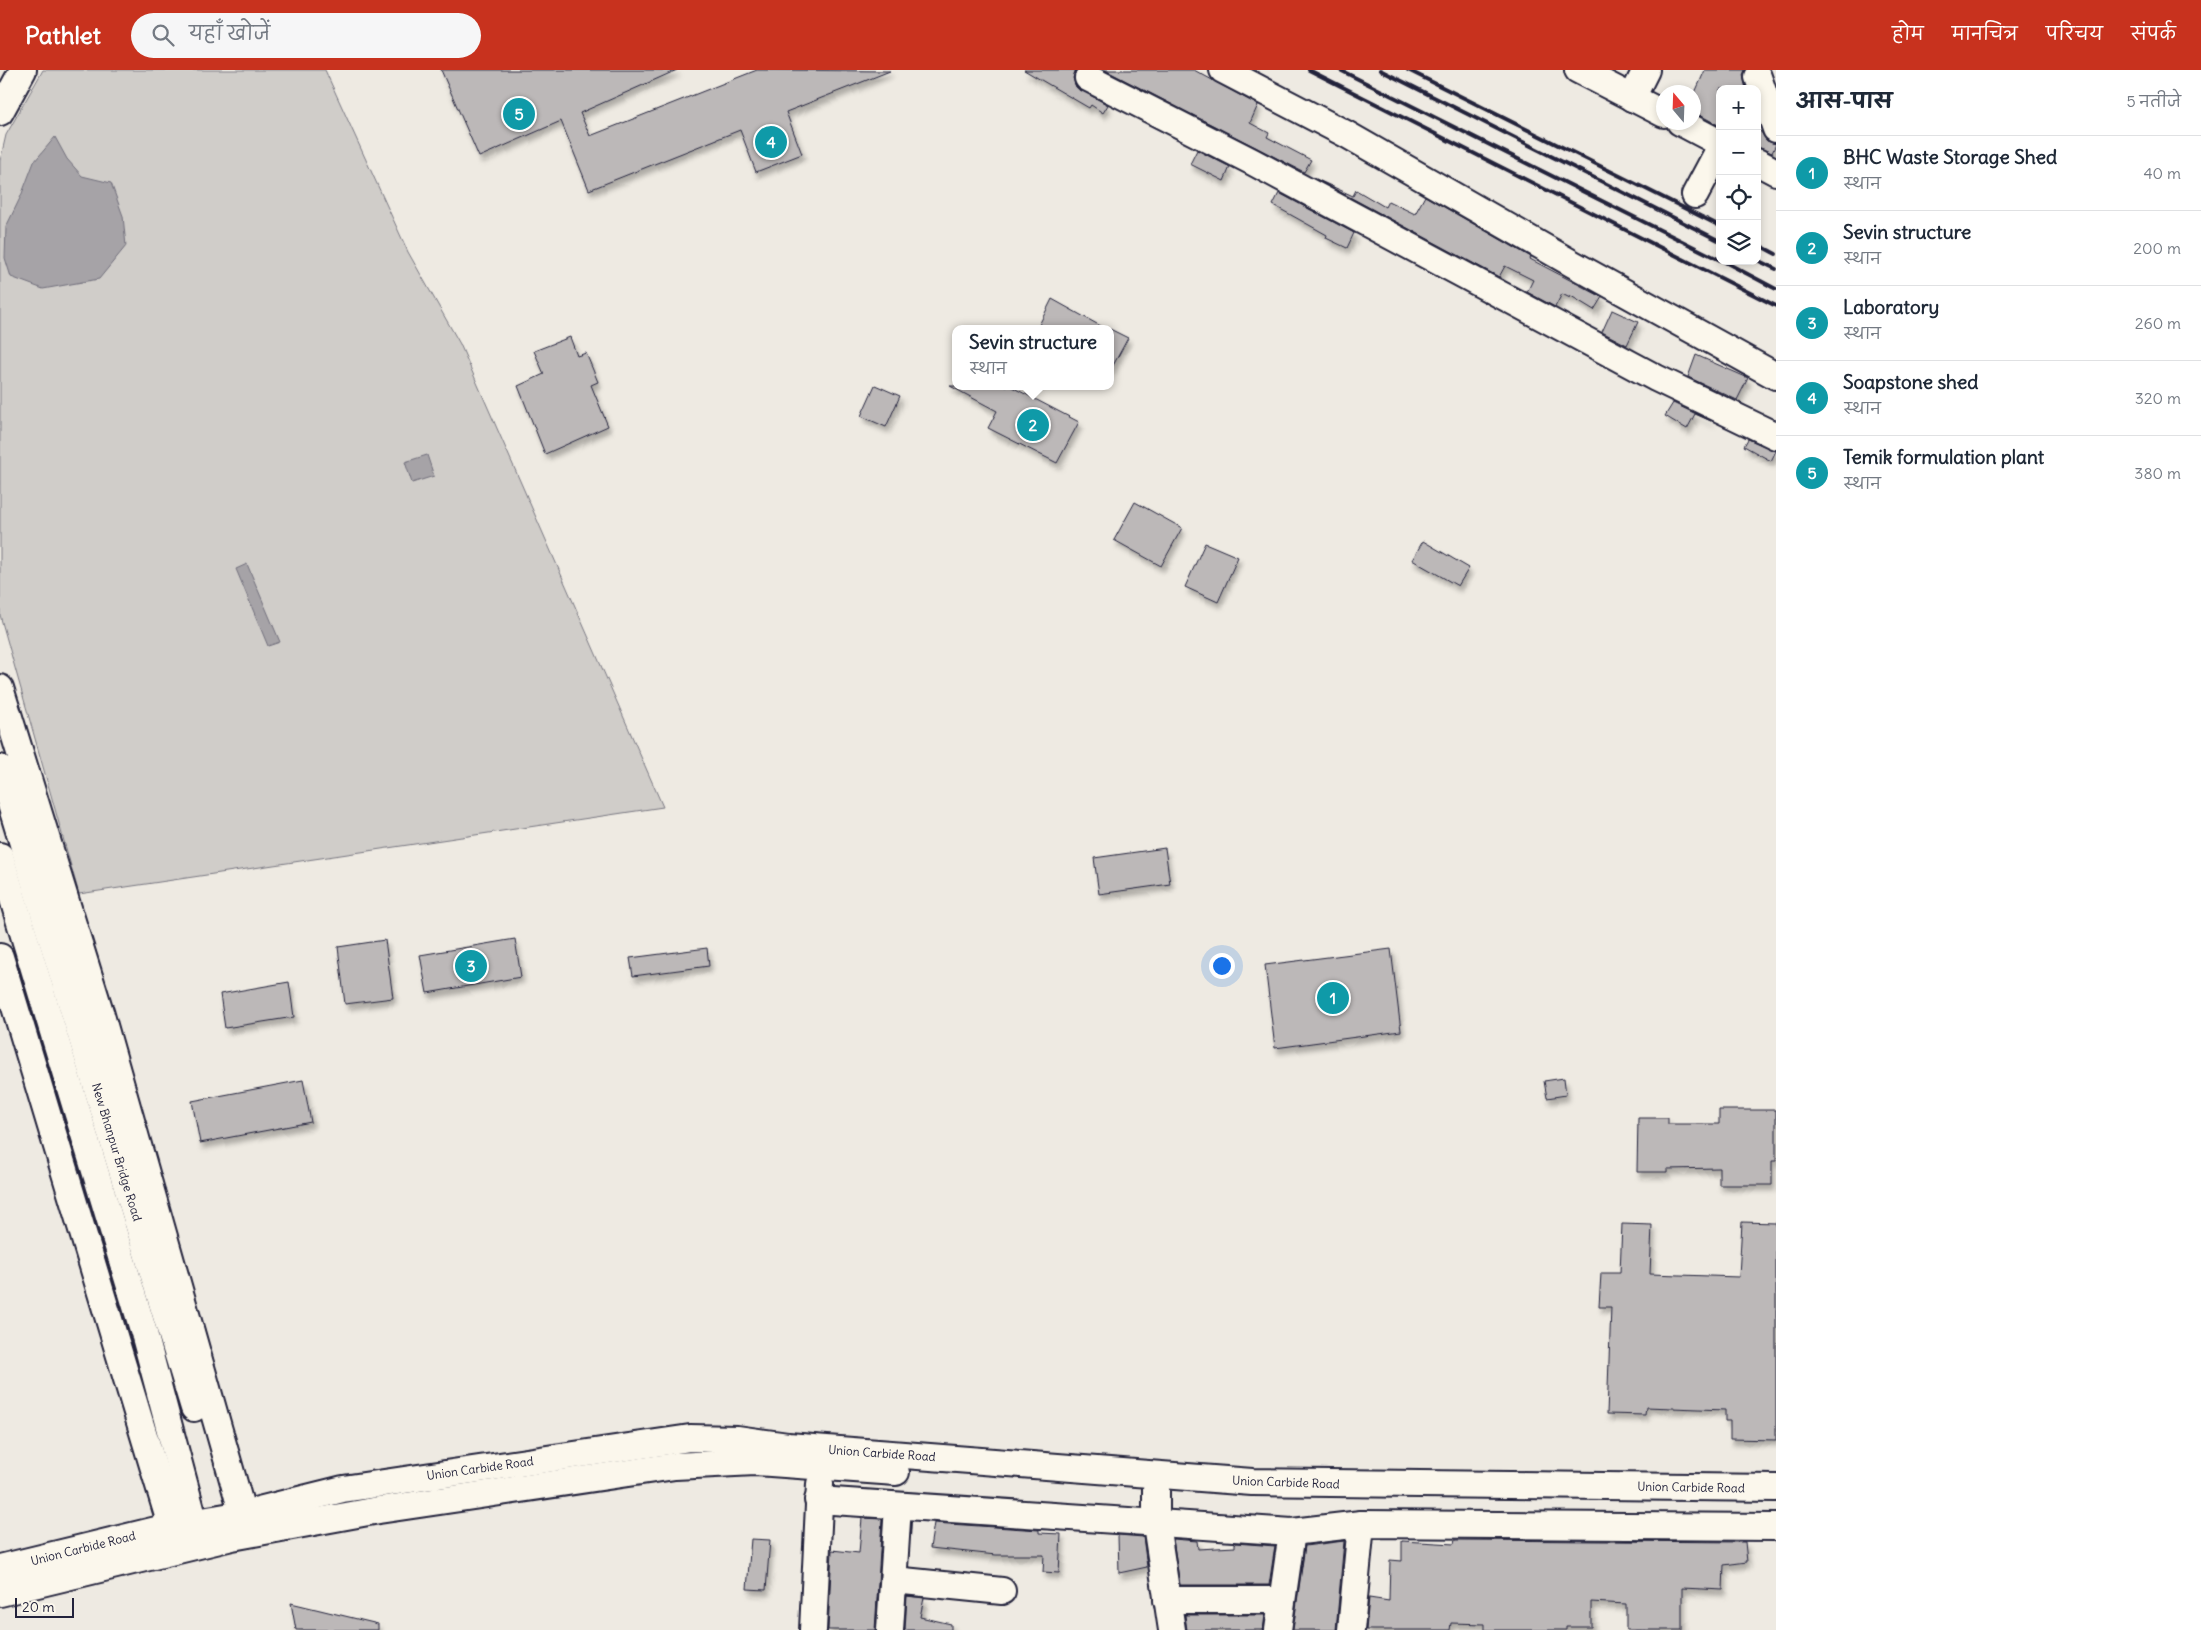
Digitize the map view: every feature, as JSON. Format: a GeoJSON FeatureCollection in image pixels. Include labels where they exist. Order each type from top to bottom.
{"type":"FeatureCollection","features":[{"type":"Feature","properties":{"kind":"street"},"geometry":{"type":"LineString","coordinates":[[0,112],[23,70]]}},
{"type":"Feature","properties":{"kind":"street"},"geometry":{"type":"LineString","coordinates":[[1223,70],[1346,134],[1573,264],[1776,376]]}},
{"type":"Feature","properties":{"kind":"street"},"geometry":{"type":"LineString","coordinates":[[1578,70],[1604,76],[1632,98],[1656,110]]}},
{"type":"Feature","properties":{"kind":"street"},"geometry":{"type":"LineString","coordinates":[[1632,98],[1646,70]]}},
{"type":"Feature","properties":{"kind":"street"},"geometry":{"type":"LineString","coordinates":[[1088,78],[1259,166],[1656,378],[1776,436]]}},
{"type":"Feature","properties":{"kind":"street"},"geometry":{"type":"LineString","coordinates":[[1757,78],[1776,129]]}},
{"type":"Feature","properties":{"kind":"street"},"geometry":{"type":"LineString","coordinates":[[1695,130],[1716,141]]}},
{"type":"Feature","properties":{"kind":"street"},"geometry":{"type":"LineString","coordinates":[[1695,195],[1716,156]]}},
{"type":"Feature","properties":{"kind":"street"},"geometry":{"type":"LineString","coordinates":[[1761,164],[1776,172]]}},
{"type":"Feature","properties":{"kind":"street"},"geometry":{"type":"LineString","coordinates":[[0,688],[101,1015],[237,1525]]}},
{"type":"Feature","properties":{"kind":"street","name":"New Bhanpur Bridge Road"},"geometry":{"type":"LineString","coordinates":[[0,768],[237,1525]]}},
{"type":"Feature","properties":{"kind":"street"},"geometry":{"type":"LineString","coordinates":[[0,856],[144,1332],[187,1535]]}},
{"type":"Feature","properties":{"kind":"street"},"geometry":{"type":"LineString","coordinates":[[0,957],[187,1535]]}},
{"type":"Feature","properties":{"kind":"street","name":"Union Carbide Road"},"geometry":{"type":"LineString","coordinates":[[237,1525],[343,1489],[690,1438],[737,1439],[788,1446],[1252,1482],[1776,1488]]}},
{"type":"Feature","properties":{"kind":"street","name":"Union Carbide Road"},"geometry":{"type":"LineString","coordinates":[[0,1568],[237,1525],[379,1510],[675,1466],[755,1462],[1230,1494],[1776,1505]]}},
{"type":"Feature","properties":{"kind":"street"},"geometry":{"type":"LineString","coordinates":[[813,1630],[818,1500],[823,1468]]}},
{"type":"Feature","properties":{"kind":"street"},"geometry":{"type":"LineString","coordinates":[[1156,1489],[1156,1524],[1172,1630]]}},
{"type":"Feature","properties":{"kind":"street"},"geometry":{"type":"LineString","coordinates":[[818,1500],[1292,1532],[1361,1524],[1776,1527]]}},
{"type":"Feature","properties":{"kind":"street"},"geometry":{"type":"LineString","coordinates":[[890,1630],[898,1506]]}},
{"type":"Feature","properties":{"kind":"street"},"geometry":{"type":"LineString","coordinates":[[1351,1630],[1361,1524]]}},
{"type":"Feature","properties":{"kind":"street"},"geometry":{"type":"LineString","coordinates":[[1278,1630],[1292,1532]]}},
{"type":"Feature","properties":{"kind":"street","name":"Union Carbide Road"},"geometry":{"type":"LineString","coordinates":[[0,1593],[187,1535]]}},
{"type":"Feature","properties":{"kind":"street"},"geometry":{"type":"LineString","coordinates":[[894,1580],[1002,1591]]}},
{"type":"Feature","properties":{"kind":"street"},"geometry":{"type":"LineString","coordinates":[[1167,1600],[1281,1600]]}},
{"type":"Feature","properties":{"kind":"shaded area"},"geometry":{"type":"Polygon","coordinates":[[[43,70],[325,70],[408,252],[460,344],[663,807],[79,894],[0,615],[0,161],[6,135],[43,70]]]}},
{"type":"Feature","properties":{"kind":"shaded area"},"geometry":{"type":"Polygon","coordinates":[[[55,137],[67,159],[82,176],[111,183],[123,216],[126,246],[99,279],[43,289],[11,277],[5,258],[6,227],[21,196],[34,162],[55,137]]]}},
{"type":"Feature","properties":{"kind":"shaded area"},"geometry":{"type":"Polygon","coordinates":[[[427,455],[434,476],[412,483],[405,462],[427,455]]]}},
{"type":"Feature","properties":{"kind":"shaded area"},"geometry":{"type":"Polygon","coordinates":[[[247,564],[280,642],[268,646],[236,569],[247,564]]]}},
{"type":"Feature","properties":{"kind":"building"},"geometry":{"type":"Polygon","coordinates":[[[441,70],[677,70],[580,113],[590,136],[757,70],[890,71],[786,112],[802,154],[756,172],[740,130],[589,190],[561,121],[479,157],[441,70]]]}},
{"type":"Feature","properties":{"kind":"building"},"geometry":{"type":"Polygon","coordinates":[[[1024,70],[1076,70],[1073,78],[1076,87],[1108,105],[1103,113],[1091,105],[1089,108],[1024,70]]]}},
{"type":"Feature","properties":{"kind":"building"},"geometry":{"type":"Polygon","coordinates":[[[1105,70],[1194,70],[1258,105],[1250,123],[1269,133],[1267,137],[1311,160],[1304,172],[1105,70]]]}},
{"type":"Feature","properties":{"kind":"building"},"geometry":{"type":"Polygon","coordinates":[[[1705,70],[1745,70],[1743,75],[1745,85],[1716,85],[1716,124],[1701,116],[1701,85],[1698,85],[1705,70]]]}},
{"type":"Feature","properties":{"kind":"building"},"geometry":{"type":"Polygon","coordinates":[[[1761,132],[1767,141],[1776,144],[1772,153],[1761,149],[1761,132]]]}},
{"type":"Feature","properties":{"kind":"building"},"geometry":{"type":"Polygon","coordinates":[[[1197,150],[1230,167],[1224,181],[1190,164],[1197,150]]]}},
{"type":"Feature","properties":{"kind":"building"},"geometry":{"type":"Polygon","coordinates":[[[1316,179],[1353,196],[1356,190],[1385,207],[1388,201],[1415,214],[1425,196],[1531,257],[1530,259],[1602,297],[1594,310],[1571,296],[1570,298],[1562,294],[1555,307],[1527,292],[1533,280],[1505,266],[1499,277],[1316,179]]]}},
{"type":"Feature","properties":{"kind":"building"},"geometry":{"type":"Polygon","coordinates":[[[1279,193],[1354,233],[1347,248],[1326,238],[1327,235],[1273,205],[1279,193]]]}},
{"type":"Feature","properties":{"kind":"building"},"geometry":{"type":"Polygon","coordinates":[[[1052,299],[1099,325],[1039,325],[1052,299]]]}},
{"type":"Feature","properties":{"kind":"building"},"geometry":{"type":"Polygon","coordinates":[[[1612,310],[1638,322],[1627,345],[1602,332],[1612,310]]]}},
{"type":"Feature","properties":{"kind":"building"},"geometry":{"type":"Polygon","coordinates":[[[1114,331],[1128,338],[1114,364],[1114,331]]]}},
{"type":"Feature","properties":{"kind":"building"},"geometry":{"type":"Polygon","coordinates":[[[570,337],[577,356],[586,353],[598,382],[591,385],[608,426],[545,454],[518,386],[544,374],[534,351],[570,337]]]}},
{"type":"Feature","properties":{"kind":"building"},"geometry":{"type":"Polygon","coordinates":[[[1696,355],[1748,378],[1737,400],[1688,377],[1696,355]]]}},
{"type":"Feature","properties":{"kind":"building"},"geometry":{"type":"Polygon","coordinates":[[[875,385],[900,396],[886,427],[861,416],[875,385]]]}},
{"type":"Feature","properties":{"kind":"building"},"geometry":{"type":"Polygon","coordinates":[[[958,390],[1018,390],[1079,422],[1057,463],[988,428],[997,411],[958,390]]]}},
{"type":"Feature","properties":{"kind":"building"},"geometry":{"type":"Polygon","coordinates":[[[1673,403],[1711,421],[1695,414],[1687,429],[1665,416],[1673,403]]]}},
{"type":"Feature","properties":{"kind":"building"},"geometry":{"type":"Polygon","coordinates":[[[1748,439],[1776,451],[1771,461],[1744,446],[1748,439]]]}},
{"type":"Feature","properties":{"kind":"building"},"geometry":{"type":"Polygon","coordinates":[[[1135,502],[1182,528],[1161,566],[1114,540],[1135,502]]]}},
{"type":"Feature","properties":{"kind":"building"},"geometry":{"type":"Polygon","coordinates":[[[1423,541],[1469,568],[1458,586],[1412,560],[1423,541]]]}},
{"type":"Feature","properties":{"kind":"building"},"geometry":{"type":"Polygon","coordinates":[[[1205,543],[1238,557],[1218,602],[1185,587],[1205,543]]]}},
{"type":"Feature","properties":{"kind":"building"},"geometry":{"type":"Polygon","coordinates":[[[1165,848],[1170,884],[1099,894],[1094,858],[1165,848]]]}},
{"type":"Feature","properties":{"kind":"building"},"geometry":{"type":"Polygon","coordinates":[[[515,939],[521,977],[427,993],[420,955],[515,939]]]}},
{"type":"Feature","properties":{"kind":"building"},"geometry":{"type":"Polygon","coordinates":[[[385,940],[393,998],[345,1004],[338,947],[385,940]]]}},
{"type":"Feature","properties":{"kind":"building"},"geometry":{"type":"Polygon","coordinates":[[[707,948],[709,966],[633,976],[630,958],[707,948]]]}},
{"type":"Feature","properties":{"kind":"building"},"geometry":{"type":"Polygon","coordinates":[[[1391,949],[1401,1031],[1275,1048],[1265,965],[1391,949]]]}},
{"type":"Feature","properties":{"kind":"building"},"geometry":{"type":"Polygon","coordinates":[[[289,982],[294,1017],[225,1028],[220,994],[289,982]]]}},
{"type":"Feature","properties":{"kind":"building"},"geometry":{"type":"Polygon","coordinates":[[[1564,1078],[1566,1095],[1547,1098],[1544,1081],[1564,1078]]]}},
{"type":"Feature","properties":{"kind":"building"},"geometry":{"type":"Polygon","coordinates":[[[303,1080],[311,1122],[200,1143],[192,1101],[303,1080]]]}},
{"type":"Feature","properties":{"kind":"building"},"geometry":{"type":"Polygon","coordinates":[[[1719,1110],[1776,1110],[1776,1161],[1772,1161],[1772,1185],[1719,1185],[1719,1168],[1667,1169],[1667,1172],[1637,1172],[1638,1118],[1668,1118],[1668,1124],[1719,1124],[1719,1110]]]}},
{"type":"Feature","properties":{"kind":"building"},"geometry":{"type":"Polygon","coordinates":[[[1742,1222],[1776,1223],[1776,1440],[1730,1439],[1730,1421],[1725,1421],[1725,1410],[1646,1407],[1645,1415],[1607,1414],[1611,1307],[1599,1307],[1601,1273],[1620,1273],[1622,1224],[1652,1225],[1650,1274],[1739,1277],[1742,1222]]]}},
{"type":"Feature","properties":{"kind":"building"},"geometry":{"type":"Polygon","coordinates":[[[862,1518],[882,1519],[875,1630],[828,1630],[832,1550],[859,1553],[862,1518]]]}},
{"type":"Feature","properties":{"kind":"building"},"geometry":{"type":"Polygon","coordinates":[[[934,1523],[1039,1530],[1039,1533],[1061,1534],[1059,1573],[1043,1572],[1044,1555],[996,1555],[930,1548],[934,1523]]]}},
{"type":"Feature","properties":{"kind":"building"},"geometry":{"type":"Polygon","coordinates":[[[1118,1535],[1143,1537],[1147,1567],[1119,1573],[1118,1535]]]}},
{"type":"Feature","properties":{"kind":"building"},"geometry":{"type":"Polygon","coordinates":[[[751,1539],[770,1540],[766,1590],[747,1589],[751,1539]]]}},
{"type":"Feature","properties":{"kind":"building"},"geometry":{"type":"Polygon","coordinates":[[[1173,1539],[1197,1541],[1198,1549],[1235,1547],[1235,1543],[1275,1546],[1269,1585],[1180,1585],[1173,1539]]]}},
{"type":"Feature","properties":{"kind":"building"},"geometry":{"type":"Polygon","coordinates":[[[1455,1540],[1745,1542],[1747,1562],[1724,1565],[1723,1590],[1682,1588],[1682,1630],[1626,1630],[1626,1604],[1591,1602],[1591,1627],[1566,1627],[1566,1630],[1485,1630],[1485,1624],[1451,1623],[1450,1630],[1366,1630],[1369,1598],[1389,1601],[1390,1560],[1402,1561],[1402,1541],[1454,1544],[1455,1540]]]}},
{"type":"Feature","properties":{"kind":"building"},"geometry":{"type":"Polygon","coordinates":[[[1344,1541],[1336,1630],[1293,1630],[1305,1546],[1344,1541]]]}},
{"type":"Feature","properties":{"kind":"building"},"geometry":{"type":"Polygon","coordinates":[[[907,1596],[924,1598],[920,1617],[951,1624],[951,1630],[905,1630],[907,1596]]]}},
{"type":"Feature","properties":{"kind":"building"},"geometry":{"type":"Polygon","coordinates":[[[291,1603],[378,1624],[378,1630],[296,1630],[291,1603]]]}},
{"type":"Feature","properties":{"kind":"building"},"geometry":{"type":"Polygon","coordinates":[[[1185,1615],[1265,1615],[1263,1630],[1187,1630],[1185,1615]]]}},
{"type":"Feature","properties":{"kind":"railway"},"geometry":{"type":"LineString","coordinates":[[1309,70],[1776,306]]}},
{"type":"Feature","properties":{"kind":"railway"},"geometry":{"type":"LineString","coordinates":[[1340,70],[1716,258]]}},
{"type":"Feature","properties":{"kind":"railway"},"geometry":{"type":"LineString","coordinates":[[1380,70],[1716,239]]}},
{"type":"Feature","properties":{"kind":"railway"},"geometry":{"type":"LineString","coordinates":[[1408,70],[1716,224]]}},
{"type":"Feature","properties":{"kind":"railway"},"geometry":{"type":"LineString","coordinates":[[1761,246],[1776,254]]}},
{"type":"Feature","properties":{"kind":"railway"},"geometry":{"type":"LineString","coordinates":[[1761,262],[1776,269]]}},
{"type":"Feature","properties":{"kind":"railway"},"geometry":{"type":"LineString","coordinates":[[1731,265],[1776,289]]}},
{"type":"Feature","properties":{"kind":"place","name":"Temik formulation plant"},"geometry":{"type":"Point","coordinates":[519,114]}},
{"type":"Feature","properties":{"kind":"place","name":"Soapstone shed"},"geometry":{"type":"Point","coordinates":[771,142]}},
{"type":"Feature","properties":{"kind":"place","name":"Sevin structure"},"geometry":{"type":"Point","coordinates":[1033,425]}},
{"type":"Feature","properties":{"kind":"place","name":"Laboratory"},"geometry":{"type":"Point","coordinates":[471,966]}},
{"type":"Feature","properties":{"kind":"place","name":"BHC Waste Storage Shed"},"geometry":{"type":"Point","coordinates":[1333,998]}}]}
